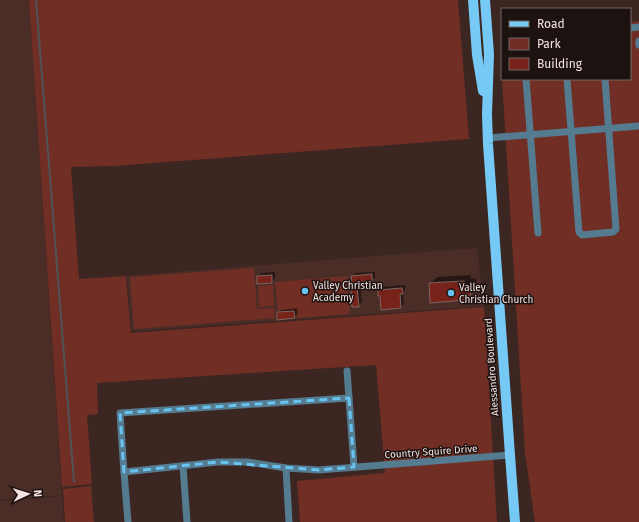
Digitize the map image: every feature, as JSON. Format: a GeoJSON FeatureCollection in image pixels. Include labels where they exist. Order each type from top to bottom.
{"type":"FeatureCollection","features":[{"type":"Feature","properties":{"kind":"main road","name":"Alessandro Boulevard"},"geometry":{"type":"LineString","coordinates":[[473,0],[477,55],[487,114]]}},
{"type":"Feature","properties":{"kind":"main road","name":"Alessandro Boulevard"},"geometry":{"type":"LineString","coordinates":[[485,0],[489,54],[487,114],[488,138],[515,522]]}},
{"type":"Feature","properties":{"kind":"street"},"geometry":{"type":"LineString","coordinates":[[526,80],[538,233]]}},
{"type":"Feature","properties":{"kind":"street"},"geometry":{"type":"LineString","coordinates":[[567,80],[579,232],[582,235],[613,232],[616,229],[605,80]]}},
{"type":"Feature","properties":{"kind":"street"},"geometry":{"type":"LineString","coordinates":[[488,138],[639,126]]}},
{"type":"Feature","properties":{"kind":"street"},"geometry":{"type":"LineString","coordinates":[[348,371],[354,467]]}},
{"type":"Feature","properties":{"kind":"street"},"geometry":{"type":"LineString","coordinates":[[128,522],[120,413],[349,398]]}},
{"type":"Feature","properties":{"kind":"street","name":"Country Squire Drive"},"geometry":{"type":"LineString","coordinates":[[124,472],[218,462],[247,462],[286,468],[319,470],[510,455]]}},
{"type":"Feature","properties":{"kind":"street"},"geometry":{"type":"LineString","coordinates":[[183,466],[187,522]]}},
{"type":"Feature","properties":{"kind":"street"},"geometry":{"type":"LineString","coordinates":[[286,468],[289,522]]}},
{"type":"Feature","properties":{"kind":"highlighted area"},"geometry":{"type":"Polygon","coordinates":[[[349,398],[354,467],[319,470],[218,462],[124,472],[120,413],[349,398]]]}},
{"type":"Feature","properties":{"kind":"shaded area"},"geometry":{"type":"Polygon","coordinates":[[[0,0],[29,0],[62,495],[0,500],[0,0]]]}},
{"type":"Feature","properties":{"kind":"shaded area","name":"Valley Christian Academy"},"geometry":{"type":"Polygon","coordinates":[[[477,248],[484,306],[132,331],[127,276],[477,248]]]}},
{"type":"Feature","properties":{"kind":"shaded area"},"geometry":{"type":"Polygon","coordinates":[[[62,496],[64,522],[0,522],[0,501],[62,496]]]}},
{"type":"Feature","properties":{"kind":"green space"},"geometry":{"type":"Polygon","coordinates":[[[29,0],[458,0],[469,139],[113,166],[71,167],[79,279],[126,276],[131,333],[484,307],[497,522],[300,522],[297,481],[385,473],[376,365],[97,383],[98,414],[87,415],[92,484],[62,487],[29,0]]]}},
{"type":"Feature","properties":{"kind":"green space"},"geometry":{"type":"Polygon","coordinates":[[[639,21],[639,522],[535,522],[525,453],[502,80],[631,80],[631,22],[639,21]]]}},
{"type":"Feature","properties":{"kind":"green space"},"geometry":{"type":"Polygon","coordinates":[[[254,268],[257,309],[274,308],[275,318],[134,329],[130,277],[254,268]]]}},
{"type":"Feature","properties":{"kind":"green space"},"geometry":{"type":"Polygon","coordinates":[[[347,276],[350,314],[297,318],[296,310],[278,311],[275,282],[347,276]]]}},
{"type":"Feature","properties":{"kind":"green space"},"geometry":{"type":"Polygon","coordinates":[[[273,285],[274,306],[259,307],[258,286],[273,285]]]}},
{"type":"Feature","properties":{"kind":"green space"},"geometry":{"type":"Polygon","coordinates":[[[91,486],[94,522],[65,522],[63,489],[91,486]]]}},
{"type":"Feature","properties":{"kind":"building"},"geometry":{"type":"Polygon","coordinates":[[[372,274],[372,281],[352,283],[351,276],[372,274]]]}},
{"type":"Feature","properties":{"kind":"building"},"geometry":{"type":"Polygon","coordinates":[[[272,275],[272,283],[257,284],[257,276],[272,275]]]}},
{"type":"Feature","properties":{"kind":"building"},"geometry":{"type":"Polygon","coordinates":[[[464,281],[465,285],[469,285],[471,296],[465,296],[466,300],[430,303],[429,283],[464,281]]]}},
{"type":"Feature","properties":{"kind":"building"},"geometry":{"type":"Polygon","coordinates":[[[357,287],[359,307],[352,307],[351,288],[357,287]]]}},
{"type":"Feature","properties":{"kind":"building"},"geometry":{"type":"Polygon","coordinates":[[[402,288],[403,294],[400,294],[401,308],[381,310],[378,290],[402,288]]]}},
{"type":"Feature","properties":{"kind":"building"},"geometry":{"type":"Polygon","coordinates":[[[294,311],[295,318],[277,320],[277,312],[294,311]]]}},
{"type":"Feature","properties":{"kind":"waterway"},"geometry":{"type":"LineString","coordinates":[[36,0],[74,482]]}},
{"type":"Feature","properties":{"kind":"place","name":"Valley Christian Academy"},"geometry":{"type":"Point","coordinates":[305,291]}},
{"type":"Feature","properties":{"kind":"place","name":"Valley Christian Church"},"geometry":{"type":"Point","coordinates":[451,293]}}]}
